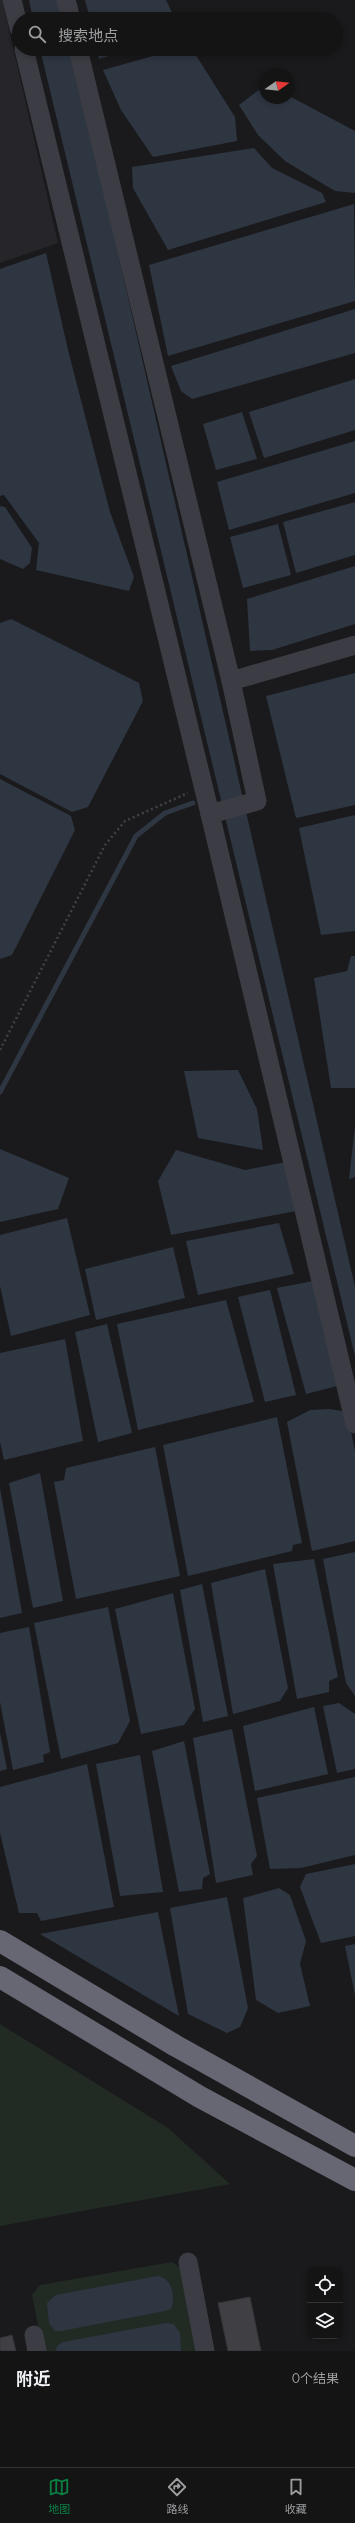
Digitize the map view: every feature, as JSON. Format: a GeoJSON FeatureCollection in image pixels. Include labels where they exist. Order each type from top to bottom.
{"type":"FeatureCollection","features":[{"type":"Feature","properties":{"kind":"highway"},"geometry":{"type":"LineString","coordinates":[[0,1941],[176,2046],[355,2146]]}},
{"type":"Feature","properties":{"kind":"highway"},"geometry":{"type":"LineString","coordinates":[[0,1977],[200,2097],[355,2180]]}},
{"type":"Feature","properties":{"kind":"street"},"geometry":{"type":"LineString","coordinates":[[12,0],[15,12]]}},
{"type":"Feature","properties":{"kind":"street"},"geometry":{"type":"LineString","coordinates":[[66,0],[69,12]]}},
{"type":"Feature","properties":{"kind":"street"},"geometry":{"type":"LineString","coordinates":[[26,56],[210,814],[355,1424]]}},
{"type":"Feature","properties":{"kind":"street"},"geometry":{"type":"LineString","coordinates":[[80,56],[231,681],[257,801],[210,814]]}},
{"type":"Feature","properties":{"kind":"street"},"geometry":{"type":"LineString","coordinates":[[231,681],[355,645]]}},
{"type":"Feature","properties":{"kind":"street"},"geometry":{"type":"LineString","coordinates":[[188,2262],[205,2351]]}},
{"type":"Feature","properties":{"kind":"path"},"geometry":{"type":"LineString","coordinates":[[0,1050],[105,845],[125,821],[203,786]]}},
{"type":"Feature","properties":{"kind":"shaded area"},"geometry":{"type":"Polygon","coordinates":[[[0,0],[2,0],[12,43],[12,56],[15,56],[58,243],[0,263],[0,0]]]}},
{"type":"Feature","properties":{"kind":"shaded area"},"geometry":{"type":"Polygon","coordinates":[[[0,2024],[168,2128],[230,2184],[0,2226],[0,2024]]]}},
{"type":"Feature","properties":{"kind":"shaded area"},"geometry":{"type":"Polygon","coordinates":[[[172,2262],[182,2269],[197,2351],[43,2351],[32,2295],[40,2285],[172,2262]]]}},
{"type":"Feature","properties":{"kind":"water"},"geometry":{"type":"Polygon","coordinates":[[[29,0],[59,0],[62,12],[32,12],[29,0]]]}},
{"type":"Feature","properties":{"kind":"water"},"geometry":{"type":"Polygon","coordinates":[[[85,0],[166,0],[172,12],[88,12],[85,0]]]}},
{"type":"Feature","properties":{"kind":"water"},"geometry":{"type":"Polygon","coordinates":[[[42,56],[73,56],[355,1287],[355,1356],[42,56]]]}},
{"type":"Feature","properties":{"kind":"water"},"geometry":{"type":"Polygon","coordinates":[[[98,56],[109,56],[99,59],[98,56]]]}},
{"type":"Feature","properties":{"kind":"water"},"geometry":{"type":"Polygon","coordinates":[[[153,56],[196,56],[235,117],[237,141],[153,157],[121,110],[103,70],[153,56]]]}},
{"type":"Feature","properties":{"kind":"water"},"geometry":{"type":"Polygon","coordinates":[[[259,90],[259,104],[295,104],[295,99],[355,131],[355,193],[335,191],[285,161],[258,135],[239,105],[259,90]]]}},
{"type":"Feature","properties":{"kind":"water"},"geometry":{"type":"Polygon","coordinates":[[[254,148],[272,168],[322,193],[326,202],[168,250],[133,188],[132,167],[254,148]]]}},
{"type":"Feature","properties":{"kind":"water"},"geometry":{"type":"Polygon","coordinates":[[[354,204],[355,301],[168,356],[149,265],[354,204]]]}},
{"type":"Feature","properties":{"kind":"water"},"geometry":{"type":"Polygon","coordinates":[[[46,253],[69,354],[110,512],[134,577],[129,591],[36,570],[39,543],[4,495],[0,496],[0,269],[46,253]]]}},
{"type":"Feature","properties":{"kind":"water"},"geometry":{"type":"Polygon","coordinates":[[[355,309],[355,353],[192,399],[181,391],[171,366],[355,309]]]}},
{"type":"Feature","properties":{"kind":"water"},"geometry":{"type":"Polygon","coordinates":[[[355,379],[355,430],[264,458],[249,412],[355,379]]]}},
{"type":"Feature","properties":{"kind":"water"},"geometry":{"type":"Polygon","coordinates":[[[242,412],[257,459],[216,470],[203,424],[242,412]]]}},
{"type":"Feature","properties":{"kind":"water"},"geometry":{"type":"Polygon","coordinates":[[[355,441],[355,493],[229,530],[217,482],[355,441]]]}},
{"type":"Feature","properties":{"kind":"water"},"geometry":{"type":"Polygon","coordinates":[[[355,502],[355,555],[296,573],[283,522],[355,502]]]}},
{"type":"Feature","properties":{"kind":"water"},"geometry":{"type":"Polygon","coordinates":[[[0,506],[5,507],[32,548],[30,563],[23,569],[0,559],[0,506]]]}},
{"type":"Feature","properties":{"kind":"water"},"geometry":{"type":"Polygon","coordinates":[[[278,524],[291,575],[243,588],[230,537],[278,524]]]}},
{"type":"Feature","properties":{"kind":"water"},"geometry":{"type":"Polygon","coordinates":[[[355,566],[355,624],[272,650],[250,651],[247,599],[355,566]]]}},
{"type":"Feature","properties":{"kind":"water"},"geometry":{"type":"Polygon","coordinates":[[[11,619],[139,683],[143,701],[88,807],[72,812],[0,774],[0,623],[11,619]]]}},
{"type":"Feature","properties":{"kind":"water"},"geometry":{"type":"Polygon","coordinates":[[[355,673],[355,805],[296,818],[266,696],[355,673]]]}},
{"type":"Feature","properties":{"kind":"water"},"geometry":{"type":"Polygon","coordinates":[[[0,779],[71,816],[75,830],[12,955],[0,959],[0,779]]]}},
{"type":"Feature","properties":{"kind":"water"},"geometry":{"type":"Polygon","coordinates":[[[355,815],[355,931],[321,935],[299,828],[355,815]]]}},
{"type":"Feature","properties":{"kind":"water"},"geometry":{"type":"Polygon","coordinates":[[[351,956],[355,956],[355,1088],[331,1088],[314,978],[347,971],[351,956]]]}},
{"type":"Feature","properties":{"kind":"water"},"geometry":{"type":"Polygon","coordinates":[[[238,1070],[257,1109],[263,1150],[198,1138],[184,1071],[238,1070]]]}},
{"type":"Feature","properties":{"kind":"water"},"geometry":{"type":"Polygon","coordinates":[[[355,1126],[355,1177],[349,1179],[355,1126]]]}},
{"type":"Feature","properties":{"kind":"water"},"geometry":{"type":"Polygon","coordinates":[[[0,1149],[69,1178],[58,1209],[0,1222],[0,1149]]]}},
{"type":"Feature","properties":{"kind":"water"},"geometry":{"type":"Polygon","coordinates":[[[176,1150],[245,1170],[286,1162],[296,1211],[171,1235],[158,1181],[176,1150]]]}},
{"type":"Feature","properties":{"kind":"water"},"geometry":{"type":"Polygon","coordinates":[[[67,1218],[90,1315],[11,1336],[0,1286],[0,1235],[67,1218]]]}},
{"type":"Feature","properties":{"kind":"water"},"geometry":{"type":"Polygon","coordinates":[[[279,1223],[294,1274],[198,1295],[186,1241],[279,1223]]]}},
{"type":"Feature","properties":{"kind":"water"},"geometry":{"type":"Polygon","coordinates":[[[173,1247],[185,1298],[96,1320],[85,1269],[173,1247]]]}},
{"type":"Feature","properties":{"kind":"water"},"geometry":{"type":"Polygon","coordinates":[[[313,1281],[341,1385],[306,1394],[277,1288],[313,1281]]]}},
{"type":"Feature","properties":{"kind":"water"},"geometry":{"type":"Polygon","coordinates":[[[270,1290],[296,1395],[265,1402],[238,1297],[270,1290]]]}},
{"type":"Feature","properties":{"kind":"water"},"geometry":{"type":"Polygon","coordinates":[[[226,1300],[254,1402],[138,1430],[117,1324],[226,1300]]]}},
{"type":"Feature","properties":{"kind":"water"},"geometry":{"type":"Polygon","coordinates":[[[107,1324],[132,1433],[98,1442],[75,1332],[107,1324]]]}},
{"type":"Feature","properties":{"kind":"water"},"geometry":{"type":"Polygon","coordinates":[[[65,1339],[83,1441],[4,1460],[0,1442],[0,1353],[65,1339]]]}},
{"type":"Feature","properties":{"kind":"water"},"geometry":{"type":"Polygon","coordinates":[[[330,1409],[347,1412],[355,1451],[355,1541],[312,1551],[287,1422],[310,1410],[330,1409]]]}},
{"type":"Feature","properties":{"kind":"water"},"geometry":{"type":"Polygon","coordinates":[[[277,1417],[302,1543],[293,1545],[292,1551],[188,1576],[163,1445],[277,1417]]]}},
{"type":"Feature","properties":{"kind":"water"},"geometry":{"type":"Polygon","coordinates":[[[155,1447],[180,1576],[76,1599],[54,1482],[64,1480],[66,1468],[155,1447]]]}},
{"type":"Feature","properties":{"kind":"water"},"geometry":{"type":"Polygon","coordinates":[[[40,1473],[63,1601],[33,1608],[9,1483],[40,1473]]]}},
{"type":"Feature","properties":{"kind":"water"},"geometry":{"type":"Polygon","coordinates":[[[0,1488],[22,1613],[0,1618],[0,1488]]]}},
{"type":"Feature","properties":{"kind":"water"},"geometry":{"type":"Polygon","coordinates":[[[355,1552],[355,1696],[346,1683],[323,1559],[355,1552]]]}},
{"type":"Feature","properties":{"kind":"water"},"geometry":{"type":"Polygon","coordinates":[[[314,1559],[338,1677],[329,1681],[329,1692],[297,1699],[273,1564],[314,1559]]]}},
{"type":"Feature","properties":{"kind":"water"},"geometry":{"type":"Polygon","coordinates":[[[265,1569],[288,1688],[280,1701],[233,1714],[211,1583],[265,1569]]]}},
{"type":"Feature","properties":{"kind":"water"},"geometry":{"type":"Polygon","coordinates":[[[202,1584],[228,1716],[203,1722],[180,1590],[202,1584]]]}},
{"type":"Feature","properties":{"kind":"water"},"geometry":{"type":"Polygon","coordinates":[[[173,1593],[195,1709],[184,1725],[141,1734],[115,1609],[173,1593]]]}},
{"type":"Feature","properties":{"kind":"water"},"geometry":{"type":"Polygon","coordinates":[[[108,1607],[130,1721],[118,1743],[61,1759],[34,1623],[108,1607]]]}},
{"type":"Feature","properties":{"kind":"water"},"geometry":{"type":"Polygon","coordinates":[[[29,1627],[50,1752],[43,1755],[44,1762],[13,1770],[0,1702],[0,1633],[29,1627]]]}},
{"type":"Feature","properties":{"kind":"water"},"geometry":{"type":"Polygon","coordinates":[[[339,1703],[355,1714],[355,1769],[337,1773],[323,1706],[339,1703]]]}},
{"type":"Feature","properties":{"kind":"water"},"geometry":{"type":"Polygon","coordinates":[[[314,1707],[328,1774],[255,1791],[243,1726],[314,1707]]]}},
{"type":"Feature","properties":{"kind":"water"},"geometry":{"type":"Polygon","coordinates":[[[232,1729],[257,1856],[251,1864],[253,1875],[216,1883],[193,1738],[232,1729]]]}},
{"type":"Feature","properties":{"kind":"water"},"geometry":{"type":"Polygon","coordinates":[[[0,1733],[7,1769],[0,1771],[0,1733]]]}},
{"type":"Feature","properties":{"kind":"water"},"geometry":{"type":"Polygon","coordinates":[[[184,1741],[210,1874],[203,1878],[202,1889],[179,1892],[152,1751],[184,1741]]]}},
{"type":"Feature","properties":{"kind":"water"},"geometry":{"type":"Polygon","coordinates":[[[140,1755],[163,1892],[120,1896],[96,1764],[140,1755]]]}},
{"type":"Feature","properties":{"kind":"water"},"geometry":{"type":"Polygon","coordinates":[[[87,1764],[114,1907],[41,1921],[37,1913],[19,1913],[0,1833],[0,1787],[87,1764]]]}},
{"type":"Feature","properties":{"kind":"water"},"geometry":{"type":"Polygon","coordinates":[[[355,1777],[355,1855],[301,1868],[270,1869],[257,1798],[355,1777]]]}},
{"type":"Feature","properties":{"kind":"water"},"geometry":{"type":"Polygon","coordinates":[[[355,1864],[355,1936],[321,1943],[300,1887],[306,1874],[355,1864]]]}},
{"type":"Feature","properties":{"kind":"water"},"geometry":{"type":"Polygon","coordinates":[[[279,1888],[290,1895],[306,1941],[300,1964],[310,2006],[278,2013],[256,2000],[243,1898],[279,1888]]]}},
{"type":"Feature","properties":{"kind":"water"},"geometry":{"type":"Polygon","coordinates":[[[227,1897],[248,2008],[240,2027],[227,2033],[188,2014],[170,1908],[227,1897]]]}},
{"type":"Feature","properties":{"kind":"water"},"geometry":{"type":"Polygon","coordinates":[[[158,1912],[179,2016],[40,1934],[158,1912]]]}},
{"type":"Feature","properties":{"kind":"water"},"geometry":{"type":"Polygon","coordinates":[[[355,1944],[355,1995],[345,1946],[355,1944]]]}},
{"type":"Feature","properties":{"kind":"water"},"geometry":{"type":"Polygon","coordinates":[[[158,2276],[167,2281],[172,2289],[173,2299],[171,2309],[61,2331],[55,2331],[49,2323],[47,2303],[56,2295],[158,2276]]]}},
{"type":"Feature","properties":{"kind":"water"},"geometry":{"type":"Polygon","coordinates":[[[166,2323],[174,2324],[180,2333],[181,2351],[55,2351],[58,2345],[63,2342],[166,2323]]]}},
{"type":"Feature","properties":{"kind":"building"},"geometry":{"type":"Polygon","coordinates":[[[250,2297],[261,2351],[228,2351],[218,2303],[250,2297]]]}},
{"type":"Feature","properties":{"kind":"building"},"geometry":{"type":"Polygon","coordinates":[[[12,2335],[16,2351],[0,2351],[0,2338],[12,2335]]]}},
{"type":"Feature","properties":{"kind":"waterway"},"geometry":{"type":"LineString","coordinates":[[0,1092],[136,836],[165,813],[193,803]]}}]}
